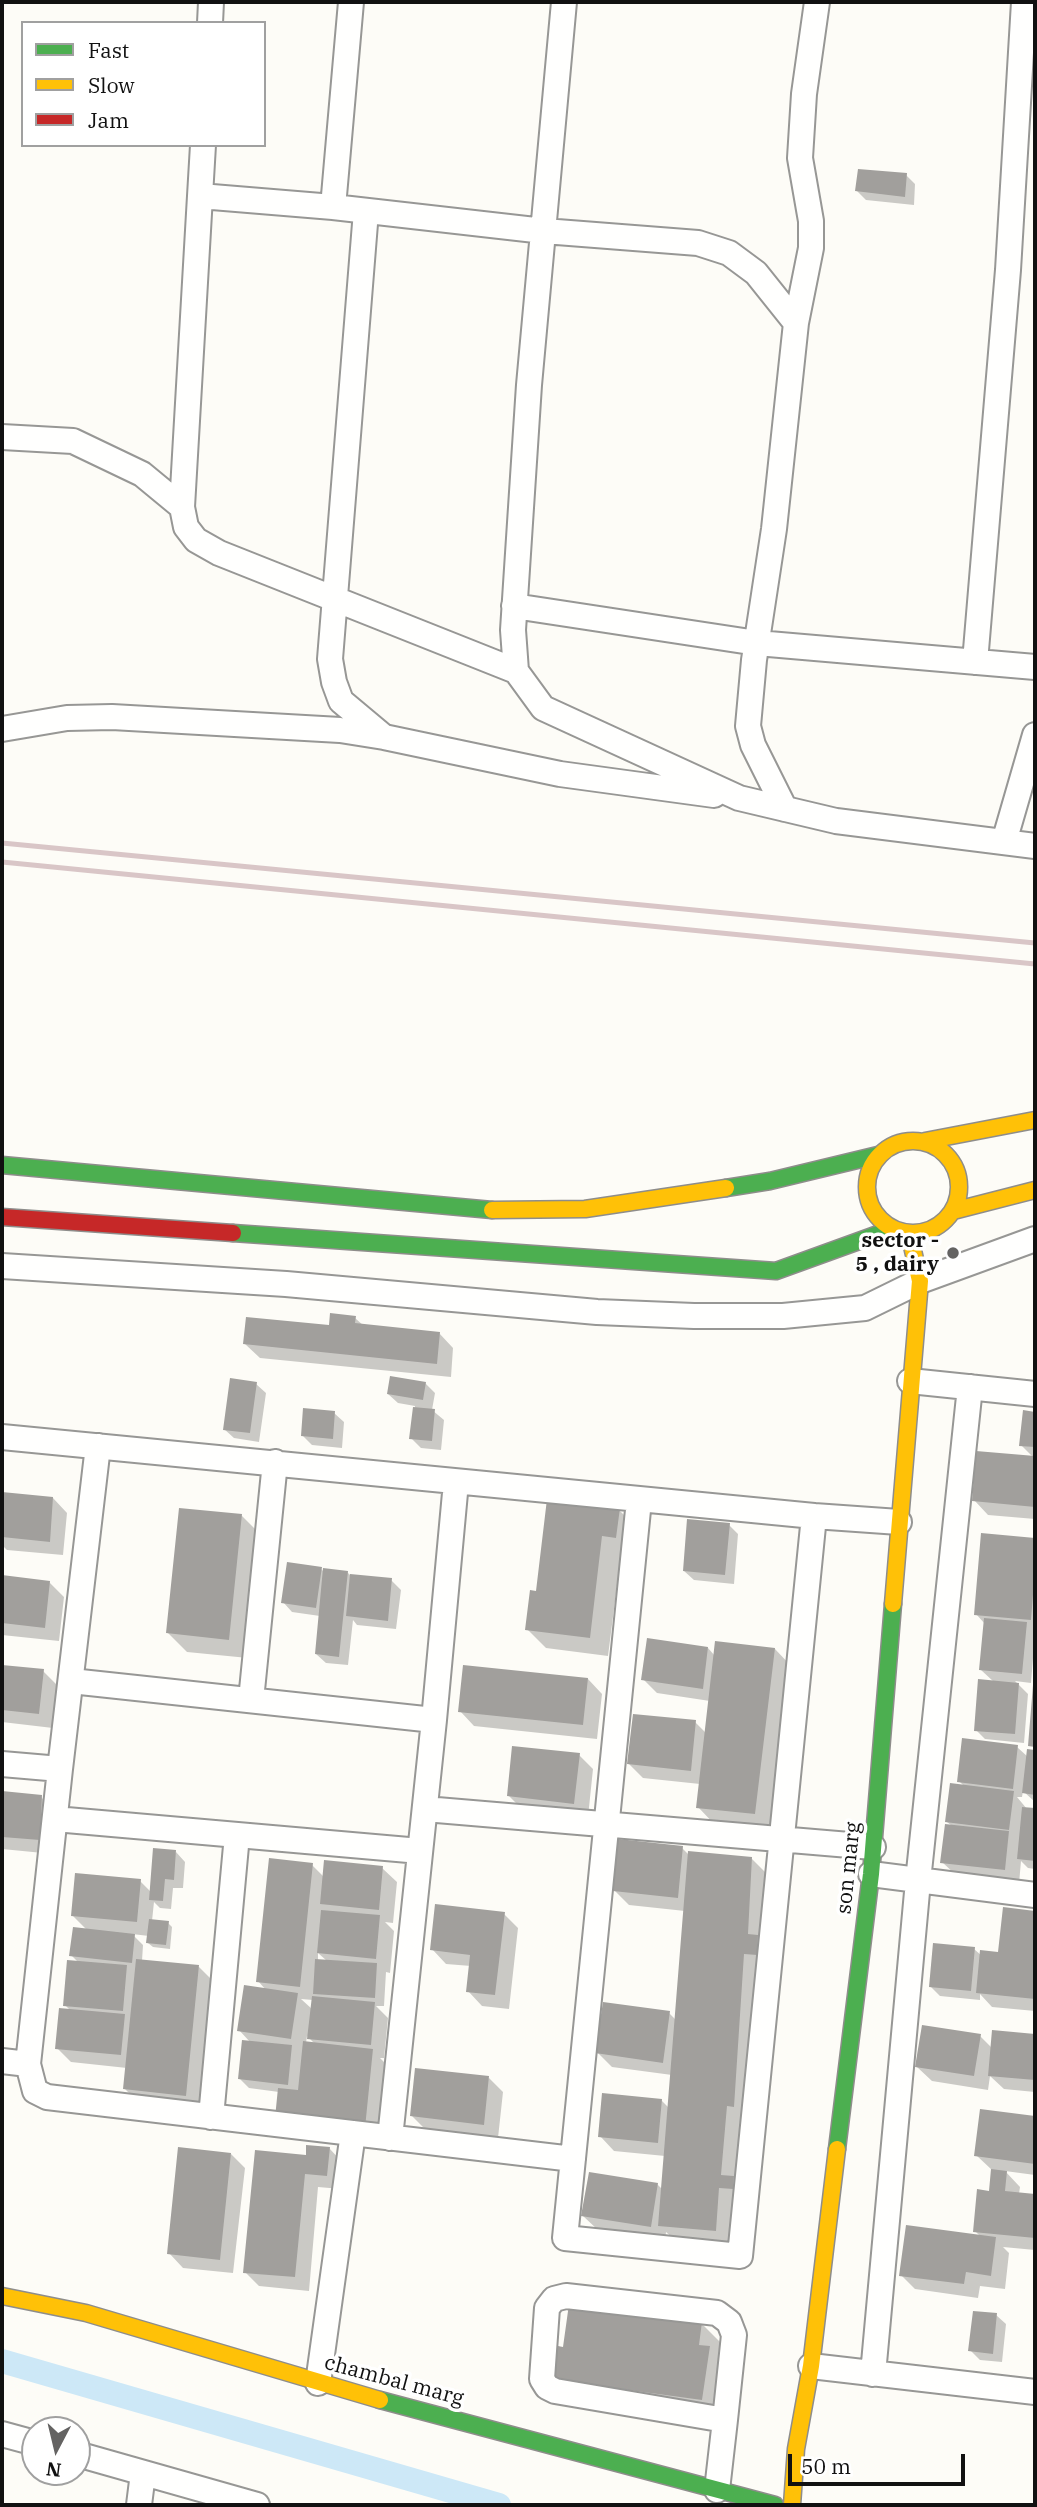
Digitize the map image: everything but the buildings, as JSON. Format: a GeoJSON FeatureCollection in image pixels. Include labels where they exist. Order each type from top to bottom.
{"type":"FeatureCollection","features":[{"type":"Feature","properties":{"kind":"street"},"geometry":{"type":"LineString","coordinates":[[210,21],[211,2]]}},
{"type":"Feature","properties":{"kind":"street"},"geometry":{"type":"LineString","coordinates":[[333,207],[351,2]]}},
{"type":"Feature","properties":{"kind":"street"},"geometry":{"type":"LineString","coordinates":[[516,671],[514,606],[529,385],[564,2]]}},
{"type":"Feature","properties":{"kind":"street"},"geometry":{"type":"LineString","coordinates":[[785,809],[753,745],[748,726],[774,529],[796,323],[811,248],[811,220],[800,158],[804,94],[817,2]]}},
{"type":"Feature","properties":{"kind":"street"},"geometry":{"type":"LineString","coordinates":[[975,662],[1008,270],[1024,2]]}},
{"type":"Feature","properties":{"kind":"street"},"geometry":{"type":"LineString","coordinates":[[202,147],[182,507],[186,527],[196,540],[219,553],[516,671],[543,708],[738,798]]}},
{"type":"Feature","properties":{"kind":"street"},"geometry":{"type":"LineString","coordinates":[[200,196],[333,207],[544,231],[698,243],[729,253],[756,274],[796,323]]}},
{"type":"Feature","properties":{"kind":"street"},"geometry":{"type":"LineString","coordinates":[[366,211],[330,659],[341,701],[384,737]]}},
{"type":"Feature","properties":{"kind":"street"},"geometry":{"type":"LineString","coordinates":[[2,437],[74,441],[142,474],[182,507]]}},
{"type":"Feature","properties":{"kind":"street"},"geometry":{"type":"LineString","coordinates":[[514,606],[757,643],[1035,667]]}},
{"type":"Feature","properties":{"kind":"street"},"geometry":{"type":"LineString","coordinates":[[2,729],[67,718],[112,717],[340,730],[560,774],[738,798],[836,821],[1035,846]]}},
{"type":"Feature","properties":{"kind":"street"},"geometry":{"type":"LineString","coordinates":[[1004,842],[1035,734]]}},
{"type":"Feature","properties":{"kind":"street"},"geometry":{"type":"LineString","coordinates":[[925,1142],[1035,1121]]}},
{"type":"Feature","properties":{"kind":"street"},"geometry":{"type":"LineString","coordinates":[[908,1140],[925,1142],[941,1149],[953,1161],[959,1178],[959,1195],[953,1211],[942,1224],[926,1232],[909,1233],[892,1229],[878,1218],[869,1204],[866,1187],[869,1170],[878,1155],[891,1145],[908,1140]]}},
{"type":"Feature","properties":{"kind":"street"},"geometry":{"type":"LineString","coordinates":[[2,1165],[492,1210],[585,1209],[770,1181],[878,1155]]}},
{"type":"Feature","properties":{"kind":"street"},"geometry":{"type":"LineString","coordinates":[[953,1211],[1035,1189]]}},
{"type":"Feature","properties":{"kind":"street"},"geometry":{"type":"LineString","coordinates":[[2,1217],[776,1271],[892,1229]]}},
{"type":"Feature","properties":{"kind":"street","name":"son marg"},"geometry":{"type":"LineString","coordinates":[[792,2505],[796,2449],[811,2366],[871,1874],[920,1281],[909,1233]]}},
{"type":"Feature","properties":{"kind":"street"},"geometry":{"type":"LineString","coordinates":[[2,1266],[286,1284],[517,1306],[694,1316],[783,1316],[865,1308],[920,1281],[1035,1238]]}},
{"type":"Feature","properties":{"kind":"street"},"geometry":{"type":"LineString","coordinates":[[910,1381],[1035,1394]]}},
{"type":"Feature","properties":{"kind":"street"},"geometry":{"type":"LineString","coordinates":[[873,2374],[918,1881],[970,1387]]}},
{"type":"Feature","properties":{"kind":"street"},"geometry":{"type":"LineString","coordinates":[[2,1437],[639,1500],[899,1522]]}},
{"type":"Feature","properties":{"kind":"street"},"geometry":{"type":"LineString","coordinates":[[98,1446],[28,2064],[35,2091],[47,2098],[573,2159]]}},
{"type":"Feature","properties":{"kind":"street"},"geometry":{"type":"LineString","coordinates":[[251,1700],[275,1462]]}},
{"type":"Feature","properties":{"kind":"street"},"geometry":{"type":"LineString","coordinates":[[390,2138],[456,1482]]}},
{"type":"Feature","properties":{"kind":"street"},"geometry":{"type":"LineString","coordinates":[[639,1500],[565,2238],[740,2256],[814,1516]]}},
{"type":"Feature","properties":{"kind":"street"},"geometry":{"type":"LineString","coordinates":[[71,1681],[434,1720]]}},
{"type":"Feature","properties":{"kind":"street"},"geometry":{"type":"LineString","coordinates":[[2,1764],[60,1769]]}},
{"type":"Feature","properties":{"kind":"street"},"geometry":{"type":"LineString","coordinates":[[425,1809],[873,1847]]}},
{"type":"Feature","properties":{"kind":"street"},"geometry":{"type":"LineString","coordinates":[[55,1819],[420,1851]]}},
{"type":"Feature","properties":{"kind":"street"},"geometry":{"type":"LineString","coordinates":[[211,2117],[237,1835]]}},
{"type":"Feature","properties":{"kind":"street"},"geometry":{"type":"LineString","coordinates":[[871,1874],[1035,1895]]}},
{"type":"Feature","properties":{"kind":"street"},"geometry":{"type":"LineString","coordinates":[[2,2061],[28,2064]]}},
{"type":"Feature","properties":{"kind":"street"},"geometry":{"type":"LineString","coordinates":[[318,2383],[353,2133]]}},
{"type":"Feature","properties":{"kind":"street","name":"chambal marg"},"geometry":{"type":"LineString","coordinates":[[2,2296],[86,2313],[318,2383],[775,2505]]}},
{"type":"Feature","properties":{"kind":"street"},"geometry":{"type":"LineString","coordinates":[[717,2490],[725,2420],[734,2335],[729,2322],[718,2313],[566,2296],[554,2299],[547,2308],[542,2379],[547,2387],[555,2391],[725,2420]]}},
{"type":"Feature","properties":{"kind":"street"},"geometry":{"type":"LineString","coordinates":[[811,2366],[1035,2392]]}},
{"type":"Feature","properties":{"kind":"street"},"geometry":{"type":"LineString","coordinates":[[2,2434],[21,2439]]}},
{"type":"Feature","properties":{"kind":"street"},"geometry":{"type":"LineString","coordinates":[[91,2458],[257,2505]]}},
{"type":"Feature","properties":{"kind":"street"},"geometry":{"type":"LineString","coordinates":[[139,2505],[143,2473]]}},
{"type":"Feature","properties":{"kind":"waterway"},"geometry":{"type":"LineString","coordinates":[[2,2361],[499,2505]]}},
{"type":"Feature","properties":{"kind":"railway"},"geometry":{"type":"LineString","coordinates":[[2,843],[1035,943]]}},
{"type":"Feature","properties":{"kind":"railway"},"geometry":{"type":"LineString","coordinates":[[2,862],[1035,964]]}},
{"type":"Feature","properties":{"kind":"traffic: fast"},"geometry":{"type":"LineString","coordinates":[[726,1188],[770,1181],[878,1155]]}},
{"type":"Feature","properties":{"kind":"traffic: fast"},"geometry":{"type":"LineString","coordinates":[[2,1165],[492,1210]]}},
{"type":"Feature","properties":{"kind":"traffic: fast"},"geometry":{"type":"LineString","coordinates":[[233,1233],[776,1271],[892,1229]]}},
{"type":"Feature","properties":{"kind":"traffic: fast"},"geometry":{"type":"LineString","coordinates":[[837,2149],[871,1874],[893,1604]]}},
{"type":"Feature","properties":{"kind":"traffic: fast"},"geometry":{"type":"LineString","coordinates":[[380,2400],[775,2505]]}},
{"type":"Feature","properties":{"kind":"traffic: slow"},"geometry":{"type":"LineString","coordinates":[[925,1141],[1035,1120]]}},
{"type":"Feature","properties":{"kind":"traffic: slow"},"geometry":{"type":"LineString","coordinates":[[904,1141],[922,1141],[939,1148],[952,1161],[959,1178],[959,1187],[959,1196],[952,1213],[939,1226],[922,1233],[904,1233],[887,1226],[874,1213],[867,1196],[867,1178],[874,1161],[887,1148],[904,1141]]}},
{"type":"Feature","properties":{"kind":"traffic: slow"},"geometry":{"type":"LineString","coordinates":[[492,1210],[585,1209],[726,1188]]}},
{"type":"Feature","properties":{"kind":"traffic: slow"},"geometry":{"type":"LineString","coordinates":[[953,1211],[1035,1190]]}},
{"type":"Feature","properties":{"kind":"traffic: slow"},"geometry":{"type":"LineString","coordinates":[[893,1604],[920,1281],[909,1233]]}},
{"type":"Feature","properties":{"kind":"traffic: slow"},"geometry":{"type":"LineString","coordinates":[[792,2505],[796,2449],[811,2366],[837,2149]]}},
{"type":"Feature","properties":{"kind":"traffic: slow"},"geometry":{"type":"LineString","coordinates":[[2,2296],[86,2313],[380,2400]]}},
{"type":"Feature","properties":{"kind":"traffic: jam"},"geometry":{"type":"LineString","coordinates":[[2,1217],[233,1233]]}},
{"type":"Feature","properties":{"kind":"place","name":"sector - 5 , dairy"},"geometry":{"type":"Point","coordinates":[953,1253]}}]}
